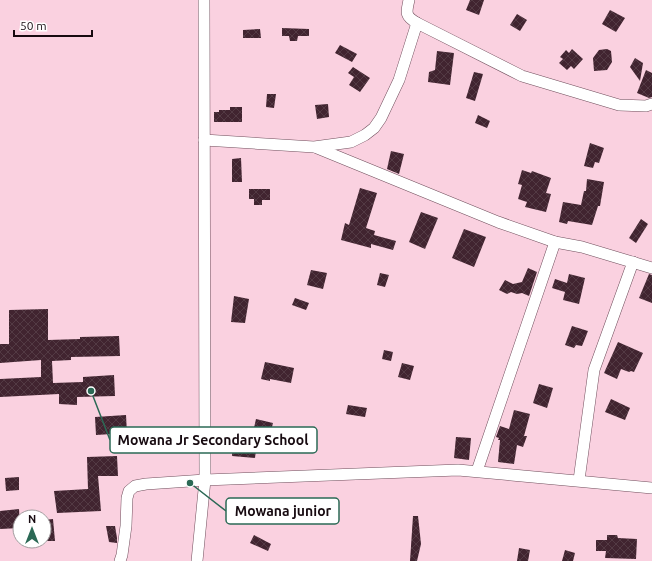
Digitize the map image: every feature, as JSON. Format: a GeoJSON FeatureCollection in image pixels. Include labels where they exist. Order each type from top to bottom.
{"type":"FeatureCollection","features":[{"type":"Feature","properties":{"kind":"street"},"geometry":{"type":"LineString","coordinates":[[197,561],[205,480],[204,0]]}},
{"type":"Feature","properties":{"kind":"street"},"geometry":{"type":"LineString","coordinates":[[409,0],[406,12],[409,18],[522,76],[619,105],[646,106],[652,104]]}},
{"type":"Feature","properties":{"kind":"street"},"geometry":{"type":"LineString","coordinates":[[204,140],[314,147],[351,142],[365,135],[374,128],[381,118],[399,80],[417,23]]}},
{"type":"Feature","properties":{"kind":"street"},"geometry":{"type":"LineString","coordinates":[[314,147],[498,222],[555,242],[582,247],[652,268]]}},
{"type":"Feature","properties":{"kind":"street"},"geometry":{"type":"LineString","coordinates":[[477,471],[555,242]]}},
{"type":"Feature","properties":{"kind":"street"},"geometry":{"type":"LineString","coordinates":[[579,480],[594,370],[633,262]]}},
{"type":"Feature","properties":{"kind":"street"},"geometry":{"type":"LineString","coordinates":[[120,561],[125,533],[127,498],[129,491],[135,486],[146,484],[205,480],[458,470],[579,480],[652,488]]}},
{"type":"Feature","properties":{"kind":"building"},"geometry":{"type":"Polygon","coordinates":[[[470,0],[484,0],[479,15],[466,10],[470,0]]]}},
{"type":"Feature","properties":{"kind":"building"},"geometry":{"type":"Polygon","coordinates":[[[610,10],[625,18],[616,32],[602,24],[610,10]]]}},
{"type":"Feature","properties":{"kind":"building"},"geometry":{"type":"Polygon","coordinates":[[[517,14],[527,20],[520,31],[510,25],[517,14]]]}},
{"type":"Feature","properties":{"kind":"building"},"geometry":{"type":"Polygon","coordinates":[[[282,28],[309,29],[309,36],[298,36],[297,41],[290,41],[289,36],[282,36],[282,28]]]}},
{"type":"Feature","properties":{"kind":"building"},"geometry":{"type":"Polygon","coordinates":[[[260,29],[261,38],[243,38],[243,30],[260,29]]]}},
{"type":"Feature","properties":{"kind":"building"},"geometry":{"type":"Polygon","coordinates":[[[340,45],[357,54],[352,62],[335,53],[340,45]]]}},
{"type":"Feature","properties":{"kind":"building"},"geometry":{"type":"Polygon","coordinates":[[[572,49],[583,59],[574,69],[571,66],[567,70],[559,63],[563,59],[560,57],[566,50],[569,53],[572,49]]]}},
{"type":"Feature","properties":{"kind":"building"},"geometry":{"type":"Polygon","coordinates":[[[607,49],[611,51],[612,62],[607,70],[594,71],[593,58],[599,50],[607,49]]]}},
{"type":"Feature","properties":{"kind":"building"},"geometry":{"type":"Polygon","coordinates":[[[437,51],[454,53],[450,85],[428,82],[429,72],[435,70],[437,51]]]}},
{"type":"Feature","properties":{"kind":"building"},"geometry":{"type":"Polygon","coordinates":[[[635,58],[643,63],[640,81],[630,67],[635,58]]]}},
{"type":"Feature","properties":{"kind":"building"},"geometry":{"type":"Polygon","coordinates":[[[353,67],[370,78],[360,92],[349,85],[354,77],[348,73],[353,67]]]}},
{"type":"Feature","properties":{"kind":"building"},"geometry":{"type":"Polygon","coordinates":[[[646,70],[652,73],[652,97],[649,98],[637,93],[646,70]]]}},
{"type":"Feature","properties":{"kind":"building"},"geometry":{"type":"Polygon","coordinates":[[[474,72],[483,74],[475,101],[466,98],[474,72]]]}},
{"type":"Feature","properties":{"kind":"building"},"geometry":{"type":"Polygon","coordinates":[[[267,94],[276,94],[274,108],[266,107],[267,94]]]}},
{"type":"Feature","properties":{"kind":"building"},"geometry":{"type":"Polygon","coordinates":[[[328,104],[329,117],[317,119],[315,105],[328,104]]]}},
{"type":"Feature","properties":{"kind":"building"},"geometry":{"type":"Polygon","coordinates":[[[230,107],[242,107],[242,122],[214,122],[214,112],[219,112],[219,110],[230,110],[230,107]]]}},
{"type":"Feature","properties":{"kind":"building"},"geometry":{"type":"Polygon","coordinates":[[[478,115],[490,121],[487,128],[475,123],[478,115]]]}},
{"type":"Feature","properties":{"kind":"building"},"geometry":{"type":"Polygon","coordinates":[[[590,143],[604,148],[599,163],[595,162],[593,168],[584,166],[590,143]]]}},
{"type":"Feature","properties":{"kind":"building"},"geometry":{"type":"Polygon","coordinates":[[[391,151],[404,154],[399,174],[387,169],[391,151]]]}},
{"type":"Feature","properties":{"kind":"building"},"geometry":{"type":"Polygon","coordinates":[[[241,158],[242,182],[232,182],[232,159],[241,158]]]}},
{"type":"Feature","properties":{"kind":"building"},"geometry":{"type":"Polygon","coordinates":[[[522,170],[531,173],[532,171],[551,178],[546,193],[551,194],[546,212],[525,207],[527,202],[518,199],[522,185],[518,184],[522,170]]]}},
{"type":"Feature","properties":{"kind":"building"},"geometry":{"type":"Polygon","coordinates":[[[587,179],[604,182],[600,206],[598,206],[592,225],[568,221],[567,224],[559,222],[563,202],[581,205],[584,191],[586,191],[587,179]]]}},
{"type":"Feature","properties":{"kind":"building"},"geometry":{"type":"Polygon","coordinates":[[[360,188],[377,193],[366,228],[375,231],[374,235],[396,241],[393,250],[371,244],[371,248],[341,240],[345,223],[349,225],[360,188]]]}},
{"type":"Feature","properties":{"kind":"building"},"geometry":{"type":"Polygon","coordinates":[[[249,189],[270,189],[270,200],[262,200],[262,205],[254,205],[254,199],[249,199],[249,189]]]}},
{"type":"Feature","properties":{"kind":"building"},"geometry":{"type":"Polygon","coordinates":[[[421,212],[438,218],[425,249],[409,242],[421,212]]]}},
{"type":"Feature","properties":{"kind":"building"},"geometry":{"type":"Polygon","coordinates":[[[641,219],[648,224],[636,243],[629,238],[641,219]]]}},
{"type":"Feature","properties":{"kind":"building"},"geometry":{"type":"Polygon","coordinates":[[[464,229],[486,237],[474,267],[452,258],[464,229]]]}},
{"type":"Feature","properties":{"kind":"building"},"geometry":{"type":"Polygon","coordinates":[[[528,268],[537,272],[529,296],[522,293],[517,294],[511,292],[507,294],[499,290],[505,280],[513,284],[522,282],[528,268]]]}},
{"type":"Feature","properties":{"kind":"building"},"geometry":{"type":"Polygon","coordinates":[[[311,270],[327,273],[323,289],[307,285],[311,270]]]}},
{"type":"Feature","properties":{"kind":"building"},"geometry":{"type":"Polygon","coordinates":[[[380,273],[389,275],[385,287],[377,285],[380,273]]]}},
{"type":"Feature","properties":{"kind":"building"},"geometry":{"type":"Polygon","coordinates":[[[569,274],[585,278],[579,304],[563,300],[565,292],[552,288],[555,279],[567,283],[569,274]]]}},
{"type":"Feature","properties":{"kind":"building"},"geometry":{"type":"Polygon","coordinates":[[[649,274],[652,275],[652,303],[639,298],[649,274]]]}},
{"type":"Feature","properties":{"kind":"building"},"geometry":{"type":"Polygon","coordinates":[[[234,296],[249,299],[245,323],[231,322],[234,296]]]}},
{"type":"Feature","properties":{"kind":"building"},"geometry":{"type":"Polygon","coordinates":[[[295,298],[309,303],[306,310],[292,305],[295,298]]]}},
{"type":"Feature","properties":{"kind":"building"},"geometry":{"type":"Polygon","coordinates":[[[48,309],[48,340],[119,336],[120,356],[71,357],[71,360],[52,361],[53,383],[83,382],[83,377],[114,375],[115,396],[77,397],[77,405],[59,404],[59,394],[0,397],[0,379],[41,377],[41,360],[0,363],[0,344],[9,344],[9,310],[48,309]]]}},
{"type":"Feature","properties":{"kind":"building"},"geometry":{"type":"Polygon","coordinates":[[[572,326],[588,331],[582,346],[576,345],[574,348],[565,345],[572,326]]]}},
{"type":"Feature","properties":{"kind":"building"},"geometry":{"type":"Polygon","coordinates":[[[618,342],[643,353],[634,372],[621,369],[617,379],[604,373],[618,342]]]}},
{"type":"Feature","properties":{"kind":"building"},"geometry":{"type":"Polygon","coordinates":[[[384,350],[393,352],[391,361],[382,359],[384,350]]]}},
{"type":"Feature","properties":{"kind":"building"},"geometry":{"type":"Polygon","coordinates":[[[265,362],[294,368],[291,383],[261,379],[265,362]]]}},
{"type":"Feature","properties":{"kind":"building"},"geometry":{"type":"Polygon","coordinates":[[[402,363],[414,366],[410,380],[398,377],[402,363]]]}},
{"type":"Feature","properties":{"kind":"building"},"geometry":{"type":"Polygon","coordinates":[[[539,384],[553,388],[547,408],[533,403],[539,384]]]}},
{"type":"Feature","properties":{"kind":"building"},"geometry":{"type":"Polygon","coordinates":[[[611,399],[630,408],[625,420],[605,412],[611,399]]]}},
{"type":"Feature","properties":{"kind":"building"},"geometry":{"type":"Polygon","coordinates":[[[348,405],[367,408],[365,417],[346,414],[348,405]]]}},
{"type":"Feature","properties":{"kind":"building"},"geometry":{"type":"Polygon","coordinates":[[[514,410],[530,414],[524,436],[527,436],[523,447],[517,445],[514,464],[498,462],[500,440],[496,437],[500,426],[509,429],[514,410]]]}},
{"type":"Feature","properties":{"kind":"building"},"geometry":{"type":"Polygon","coordinates":[[[126,415],[127,433],[96,435],[95,417],[126,415]]]}},
{"type":"Feature","properties":{"kind":"building"},"geometry":{"type":"Polygon","coordinates":[[[256,419],[273,423],[270,435],[253,432],[256,419]]]}},
{"type":"Feature","properties":{"kind":"building"},"geometry":{"type":"Polygon","coordinates":[[[456,437],[471,438],[469,460],[454,458],[456,437]]]}},
{"type":"Feature","properties":{"kind":"building"},"geometry":{"type":"Polygon","coordinates":[[[233,439],[257,442],[255,458],[232,456],[233,439]]]}},
{"type":"Feature","properties":{"kind":"building"},"geometry":{"type":"Polygon","coordinates":[[[117,456],[118,476],[98,476],[101,511],[57,513],[54,491],[88,489],[87,457],[117,456]]]}},
{"type":"Feature","properties":{"kind":"building"},"geometry":{"type":"Polygon","coordinates":[[[19,477],[19,490],[6,491],[5,478],[19,477]]]}},
{"type":"Feature","properties":{"kind":"building"},"geometry":{"type":"Polygon","coordinates":[[[12,510],[12,528],[0,529],[0,511],[12,510]]]}},
{"type":"Feature","properties":{"kind":"building"},"geometry":{"type":"Polygon","coordinates":[[[413,516],[418,516],[421,544],[417,561],[410,561],[413,516]]]}},
{"type":"Feature","properties":{"kind":"building"},"geometry":{"type":"Polygon","coordinates":[[[53,519],[55,541],[52,541],[53,519]]]}},
{"type":"Feature","properties":{"kind":"building"},"geometry":{"type":"Polygon","coordinates":[[[106,526],[115,526],[117,543],[109,542],[106,526]]]}},
{"type":"Feature","properties":{"kind":"building"},"geometry":{"type":"Polygon","coordinates":[[[254,535],[271,544],[268,551],[250,543],[254,535]]]}},
{"type":"Feature","properties":{"kind":"building"},"geometry":{"type":"Polygon","coordinates":[[[607,535],[617,535],[618,538],[637,539],[636,559],[605,558],[606,551],[596,551],[596,540],[607,540],[607,535]]]}},
{"type":"Feature","properties":{"kind":"building"},"geometry":{"type":"Polygon","coordinates":[[[519,548],[530,550],[528,561],[517,561],[519,548]]]}},
{"type":"Feature","properties":{"kind":"building"},"geometry":{"type":"Polygon","coordinates":[[[565,550],[575,553],[573,561],[562,561],[565,550]]]}},
{"type":"Feature","properties":{"kind":"place","name":"Mowana Jr Secondary School"},"geometry":{"type":"Point","coordinates":[91,391]}},
{"type":"Feature","properties":{"kind":"place","name":"Mowana junior"},"geometry":{"type":"Point","coordinates":[190,483]}}]}
